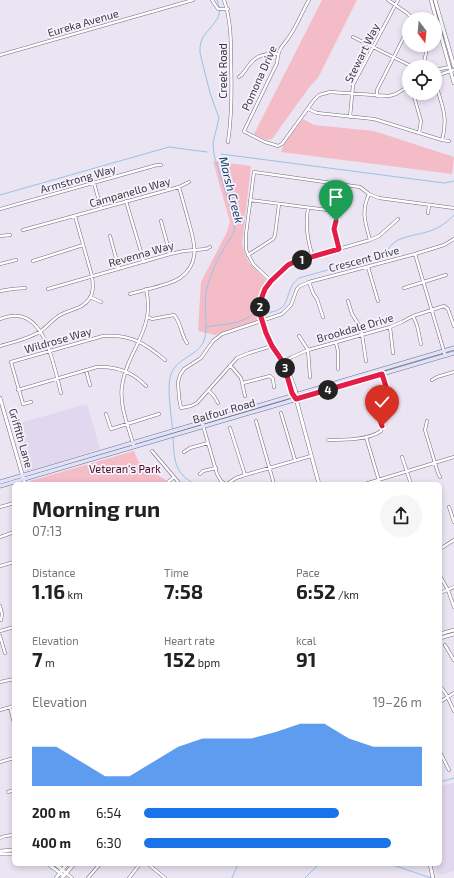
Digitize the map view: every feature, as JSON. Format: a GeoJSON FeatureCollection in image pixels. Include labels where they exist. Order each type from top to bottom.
{"type":"FeatureCollection","features":[{"type":"Feature","properties":{"kind":"main road","name":"Balfour Road"},"geometry":{"type":"LineString","coordinates":[[295,397],[382,374],[444,353],[454,348]]}},
{"type":"Feature","properties":{"kind":"main road","name":"Balfour Road"},"geometry":{"type":"LineString","coordinates":[[24,482],[202,424],[444,353],[454,353]]}},
{"type":"Feature","properties":{"kind":"main road","name":"Balfour Road"},"geometry":{"type":"LineString","coordinates":[[0,482],[134,445]]}},
{"type":"Feature","properties":{"kind":"main road","name":"Balfour Road"},"geometry":{"type":"LineString","coordinates":[[0,486],[12,484]]}},
{"type":"Feature","properties":{"kind":"street","name":"Eureka Avenue"},"geometry":{"type":"LineString","coordinates":[[0,55],[193,0]]}},
{"type":"Feature","properties":{"kind":"street"},"geometry":{"type":"LineString","coordinates":[[212,0],[219,9],[228,9]]}},
{"type":"Feature","properties":{"kind":"street","name":"Creek Road"},"geometry":{"type":"LineString","coordinates":[[224,0],[228,9],[230,23],[232,80],[228,142]]}},
{"type":"Feature","properties":{"kind":"street","name":"Pomona Drive"},"geometry":{"type":"LineString","coordinates":[[308,109],[282,144],[278,146],[265,142],[245,132],[244,130],[277,63],[281,46],[289,38],[309,0]]}},
{"type":"Feature","properties":{"kind":"street"},"geometry":{"type":"LineString","coordinates":[[388,0],[406,12]]}},
{"type":"Feature","properties":{"kind":"street","name":"Stewart Way"},"geometry":{"type":"LineString","coordinates":[[350,117],[354,85],[398,0]]}},
{"type":"Feature","properties":{"kind":"street"},"geometry":{"type":"LineString","coordinates":[[431,0],[452,69],[454,83]]}},
{"type":"Feature","properties":{"kind":"street"},"geometry":{"type":"LineString","coordinates":[[435,0],[454,66],[452,69],[442,73]]}},
{"type":"Feature","properties":{"kind":"street"},"geometry":{"type":"LineString","coordinates":[[353,37],[402,62]]}},
{"type":"Feature","properties":{"kind":"street"},"geometry":{"type":"LineString","coordinates":[[377,96],[377,90],[402,40]]}},
{"type":"Feature","properties":{"kind":"street"},"geometry":{"type":"LineString","coordinates":[[239,77],[254,59],[270,53],[278,54]]}},
{"type":"Feature","properties":{"kind":"street"},"geometry":{"type":"LineString","coordinates":[[442,70],[452,69]]}},
{"type":"Feature","properties":{"kind":"street"},"geometry":{"type":"LineString","coordinates":[[402,90],[396,94],[377,96],[330,92],[325,93],[314,100],[308,109],[317,113],[374,119],[449,141]]}},
{"type":"Feature","properties":{"kind":"street"},"geometry":{"type":"LineString","coordinates":[[396,94],[398,99]]}},
{"type":"Feature","properties":{"kind":"street"},"geometry":{"type":"LineString","coordinates":[[415,100],[421,121],[419,133]]}},
{"type":"Feature","properties":{"kind":"street"},"geometry":{"type":"LineString","coordinates":[[440,100],[445,117],[442,140]]}},
{"type":"Feature","properties":{"kind":"street","name":"Armstrong Way"},"geometry":{"type":"LineString","coordinates":[[0,209],[161,165]]}},
{"type":"Feature","properties":{"kind":"street"},"geometry":{"type":"LineString","coordinates":[[271,281],[256,268],[248,255],[246,244],[254,172],[360,187],[369,194],[379,198],[454,208]]}},
{"type":"Feature","properties":{"kind":"street","name":"Campanello Way"},"geometry":{"type":"LineString","coordinates":[[23,230],[179,187],[190,182]]}},
{"type":"Feature","properties":{"kind":"street"},"geometry":{"type":"LineString","coordinates":[[94,183],[101,208]]}},
{"type":"Feature","properties":{"kind":"street"},"geometry":{"type":"LineString","coordinates":[[130,294],[180,278],[194,258],[195,244],[179,187]]}},
{"type":"Feature","properties":{"kind":"street"},"geometry":{"type":"LineString","coordinates":[[369,194],[364,207],[364,220],[370,240]]}},
{"type":"Feature","properties":{"kind":"street"},"geometry":{"type":"LineString","coordinates":[[250,200],[335,211],[337,213],[334,229],[339,249]]}},
{"type":"Feature","properties":{"kind":"street"},"geometry":{"type":"LineString","coordinates":[[126,201],[144,262]]}},
{"type":"Feature","properties":{"kind":"street"},"geometry":{"type":"LineString","coordinates":[[248,255],[273,239],[275,235],[279,204]]}},
{"type":"Feature","properties":{"kind":"street"},"geometry":{"type":"LineString","coordinates":[[428,205],[428,212]]}},
{"type":"Feature","properties":{"kind":"street"},"geometry":{"type":"LineString","coordinates":[[308,208],[306,230],[313,257]]}},
{"type":"Feature","properties":{"kind":"street"},"geometry":{"type":"LineString","coordinates":[[0,346],[23,340],[40,332],[61,314],[76,309],[84,304],[90,297],[93,287],[92,276],[75,216]]}},
{"type":"Feature","properties":{"kind":"street"},"geometry":{"type":"LineString","coordinates":[[318,482],[295,397],[292,393],[283,362],[272,346],[266,333],[260,310],[260,302],[265,289],[271,281],[288,265],[370,240],[379,236],[398,219]]}},
{"type":"Feature","properties":{"kind":"street"},"geometry":{"type":"LineString","coordinates":[[161,221],[170,254]]}},
{"type":"Feature","properties":{"kind":"street"},"geometry":{"type":"LineString","coordinates":[[0,236],[10,235]]}},
{"type":"Feature","properties":{"kind":"street"},"geometry":{"type":"LineString","coordinates":[[110,236],[119,268]]}},
{"type":"Feature","properties":{"kind":"street","name":"Crescent Drive"},"geometry":{"type":"LineString","coordinates":[[209,391],[197,403],[181,408],[178,382],[180,375],[184,369],[201,358],[213,341],[222,334],[277,317],[287,311],[297,289],[309,282],[415,254],[444,245],[454,240]]}},
{"type":"Feature","properties":{"kind":"street"},"geometry":{"type":"LineString","coordinates":[[33,261],[83,245]]}},
{"type":"Feature","properties":{"kind":"street","name":"Revenna Way"},"geometry":{"type":"LineString","coordinates":[[48,289],[170,254],[184,251],[206,250],[210,247]]}},
{"type":"Feature","properties":{"kind":"street"},"geometry":{"type":"LineString","coordinates":[[415,254],[444,353]]}},
{"type":"Feature","properties":{"kind":"street"},"geometry":{"type":"LineString","coordinates":[[0,264],[16,260]]}},
{"type":"Feature","properties":{"kind":"street"},"geometry":{"type":"LineString","coordinates":[[368,267],[378,301]]}},
{"type":"Feature","properties":{"kind":"street"},"geometry":{"type":"LineString","coordinates":[[404,288],[446,275]]}},
{"type":"Feature","properties":{"kind":"street"},"geometry":{"type":"LineString","coordinates":[[309,282],[323,317]]}},
{"type":"Feature","properties":{"kind":"street"},"geometry":{"type":"LineString","coordinates":[[0,291],[26,288]]}},
{"type":"Feature","properties":{"kind":"street"},"geometry":{"type":"LineString","coordinates":[[134,445],[122,400],[122,387],[125,371],[148,317],[146,289]]}},
{"type":"Feature","properties":{"kind":"street"},"geometry":{"type":"LineString","coordinates":[[90,297],[101,302]]}},
{"type":"Feature","properties":{"kind":"street"},"geometry":{"type":"LineString","coordinates":[[348,301],[352,314],[359,325],[362,334],[366,361]]}},
{"type":"Feature","properties":{"kind":"street","name":"Brookdale Drive"},"geometry":{"type":"LineString","coordinates":[[283,362],[292,356],[308,350],[390,327],[413,316],[444,306],[447,307],[454,326]]}},
{"type":"Feature","properties":{"kind":"street"},"geometry":{"type":"LineString","coordinates":[[148,317],[152,319],[174,315],[177,318],[187,343]]}},
{"type":"Feature","properties":{"kind":"street"},"geometry":{"type":"LineString","coordinates":[[0,319],[18,316],[26,318],[40,332],[49,351],[61,393]]}},
{"type":"Feature","properties":{"kind":"street"},"geometry":{"type":"LineString","coordinates":[[413,316],[421,344]]}},
{"type":"Feature","properties":{"kind":"street"},"geometry":{"type":"LineString","coordinates":[[390,327],[393,353]]}},
{"type":"Feature","properties":{"kind":"street","name":"Wildrose Way"},"geometry":{"type":"LineString","coordinates":[[18,390],[11,362],[103,336],[119,336],[138,341]]}},
{"type":"Feature","properties":{"kind":"street"},"geometry":{"type":"LineString","coordinates":[[299,336],[308,350],[310,377]]}},
{"type":"Feature","properties":{"kind":"street"},"geometry":{"type":"LineString","coordinates":[[138,341],[165,360]]}},
{"type":"Feature","properties":{"kind":"street"},"geometry":{"type":"LineString","coordinates":[[336,343],[338,351],[338,369]]}},
{"type":"Feature","properties":{"kind":"street"},"geometry":{"type":"LineString","coordinates":[[218,403],[209,391],[230,365],[237,358],[272,346]]}},
{"type":"Feature","properties":{"kind":"street"},"geometry":{"type":"LineString","coordinates":[[230,365],[238,374],[243,383],[245,396]]}},
{"type":"Feature","properties":{"kind":"street"},"geometry":{"type":"LineString","coordinates":[[31,402],[22,404],[18,390],[86,370],[106,367],[125,371],[138,377],[146,386]]}},
{"type":"Feature","properties":{"kind":"street"},"geometry":{"type":"LineString","coordinates":[[86,370],[90,385]]}},
{"type":"Feature","properties":{"kind":"street"},"geometry":{"type":"LineString","coordinates":[[432,380],[454,372]]}},
{"type":"Feature","properties":{"kind":"street"},"geometry":{"type":"LineString","coordinates":[[328,440],[350,440],[380,432],[382,429],[373,399],[388,393],[382,374]]}},
{"type":"Feature","properties":{"kind":"street"},"geometry":{"type":"LineString","coordinates":[[243,383],[270,376],[274,388]]}},
{"type":"Feature","properties":{"kind":"street","name":"Griffith Lane"},"geometry":{"type":"LineString","coordinates":[[0,398],[1,406],[24,482]]}},
{"type":"Feature","properties":{"kind":"street"},"geometry":{"type":"LineString","coordinates":[[281,413],[295,460]]}},
{"type":"Feature","properties":{"kind":"street"},"geometry":{"type":"LineString","coordinates":[[106,414],[110,429],[159,414]]}},
{"type":"Feature","properties":{"kind":"street"},"geometry":{"type":"LineString","coordinates":[[256,421],[274,482]]}},
{"type":"Feature","properties":{"kind":"street"},"geometry":{"type":"LineString","coordinates":[[427,421],[425,430],[434,463],[440,477]]}},
{"type":"Feature","properties":{"kind":"street"},"geometry":{"type":"LineString","coordinates":[[202,424],[216,468],[223,482]]}},
{"type":"Feature","properties":{"kind":"street"},"geometry":{"type":"LineString","coordinates":[[230,428],[245,475]]}},
{"type":"Feature","properties":{"kind":"street"},"geometry":{"type":"LineString","coordinates":[[366,436],[379,480]]}},
{"type":"Feature","properties":{"kind":"street"},"geometry":{"type":"LineString","coordinates":[[184,452],[190,448],[208,443]]}},
{"type":"Feature","properties":{"kind":"street"},"geometry":{"type":"LineString","coordinates":[[152,451],[178,482]]}},
{"type":"Feature","properties":{"kind":"street"},"geometry":{"type":"LineString","coordinates":[[229,482],[245,475],[311,456]]}},
{"type":"Feature","properties":{"kind":"street"},"geometry":{"type":"LineString","coordinates":[[402,457],[410,482]]}},
{"type":"Feature","properties":{"kind":"street"},"geometry":{"type":"LineString","coordinates":[[372,482],[454,457]]}},
{"type":"Feature","properties":{"kind":"street"},"geometry":{"type":"LineString","coordinates":[[200,474],[216,468]]}},
{"type":"Feature","properties":{"kind":"street"},"geometry":{"type":"LineString","coordinates":[[168,482],[174,477]]}},
{"type":"Feature","properties":{"kind":"street"},"geometry":{"type":"LineString","coordinates":[[0,507],[12,504]]}},
{"type":"Feature","properties":{"kind":"street"},"geometry":{"type":"LineString","coordinates":[[449,507],[454,522]]}},
{"type":"Feature","properties":{"kind":"street"},"geometry":{"type":"LineString","coordinates":[[0,536],[12,533]]}},
{"type":"Feature","properties":{"kind":"street"},"geometry":{"type":"LineString","coordinates":[[442,548],[454,540]]}},
{"type":"Feature","properties":{"kind":"street"},"geometry":{"type":"LineString","coordinates":[[0,566],[12,563]]}},
{"type":"Feature","properties":{"kind":"street"},"geometry":{"type":"LineString","coordinates":[[442,580],[448,590],[454,607]]}},
{"type":"Feature","properties":{"kind":"street"},"geometry":{"type":"LineString","coordinates":[[442,592],[454,587]]}},
{"type":"Feature","properties":{"kind":"street"},"geometry":{"type":"LineString","coordinates":[[0,606],[2,614],[1,620]]}},
{"type":"Feature","properties":{"kind":"street"},"geometry":{"type":"LineString","coordinates":[[0,631],[12,628]]}},
{"type":"Feature","properties":{"kind":"street"},"geometry":{"type":"LineString","coordinates":[[442,633],[454,630]]}},
{"type":"Feature","properties":{"kind":"street"},"geometry":{"type":"LineString","coordinates":[[442,637],[454,634]]}},
{"type":"Feature","properties":{"kind":"street"},"geometry":{"type":"LineString","coordinates":[[0,636],[5,653]]}},
{"type":"Feature","properties":{"kind":"street"},"geometry":{"type":"LineString","coordinates":[[445,645],[454,660]]}},
{"type":"Feature","properties":{"kind":"street"},"geometry":{"type":"LineString","coordinates":[[0,682],[12,679]]}},
{"type":"Feature","properties":{"kind":"street"},"geometry":{"type":"LineString","coordinates":[[442,689],[454,711]]}},
{"type":"Feature","properties":{"kind":"street"},"geometry":{"type":"LineString","coordinates":[[442,701],[454,693]]}},
{"type":"Feature","properties":{"kind":"street"},"geometry":{"type":"LineString","coordinates":[[0,710],[10,707],[12,715]]}},
{"type":"Feature","properties":{"kind":"street"},"geometry":{"type":"LineString","coordinates":[[442,756],[449,770]]}},
{"type":"Feature","properties":{"kind":"street"},"geometry":{"type":"LineString","coordinates":[[0,762],[12,759]]}},
{"type":"Feature","properties":{"kind":"street"},"geometry":{"type":"LineString","coordinates":[[8,792],[12,791]]}},
{"type":"Feature","properties":{"kind":"street"},"geometry":{"type":"LineString","coordinates":[[0,838],[12,835]]}},
{"type":"Feature","properties":{"kind":"street"},"geometry":{"type":"LineString","coordinates":[[0,851],[12,850]]}},
{"type":"Feature","properties":{"kind":"street"},"geometry":{"type":"LineString","coordinates":[[0,854],[12,854]]}},
{"type":"Feature","properties":{"kind":"street"},"geometry":{"type":"LineString","coordinates":[[51,866],[61,872]]}},
{"type":"Feature","properties":{"kind":"street"},"geometry":{"type":"LineString","coordinates":[[56,866],[65,876],[72,878]]}},
{"type":"Feature","properties":{"kind":"street"},"geometry":{"type":"LineString","coordinates":[[56,878],[66,866]]}},
{"type":"Feature","properties":{"kind":"street"},"geometry":{"type":"LineString","coordinates":[[65,876],[72,866]]}},
{"type":"Feature","properties":{"kind":"street"},"geometry":{"type":"LineString","coordinates":[[88,878],[98,866]]}},
{"type":"Feature","properties":{"kind":"street"},"geometry":{"type":"LineString","coordinates":[[129,878],[138,866]]}},
{"type":"Feature","properties":{"kind":"street"},"geometry":{"type":"LineString","coordinates":[[150,866],[165,878]]}},
{"type":"Feature","properties":{"kind":"street"},"geometry":{"type":"LineString","coordinates":[[430,866],[433,876]]}},
{"type":"Feature","properties":{"kind":"street"},"geometry":{"type":"LineString","coordinates":[[157,878],[160,874]]}},
{"type":"Feature","properties":{"kind":"shaded area"},"geometry":{"type":"Polygon","coordinates":[[[87,404],[100,449],[28,471],[26,470],[13,425],[87,404]]]}},
{"type":"Feature","properties":{"kind":"shaded area"},"geometry":{"type":"Polygon","coordinates":[[[454,783],[454,871],[441,875],[436,873],[435,866],[442,866],[442,786],[454,783]]]}},
{"type":"Feature","properties":{"kind":"green space"},"geometry":{"type":"Polygon","coordinates":[[[322,0],[357,0],[318,78],[311,85],[272,139],[266,140],[254,134],[322,0]]]}},
{"type":"Feature","properties":{"kind":"green space"},"geometry":{"type":"Polygon","coordinates":[[[303,119],[314,125],[374,131],[454,157],[452,174],[281,152],[284,144],[303,119]]]}},
{"type":"Feature","properties":{"kind":"green space"},"geometry":{"type":"Polygon","coordinates":[[[213,161],[251,166],[242,244],[250,264],[268,282],[262,292],[258,304],[261,320],[215,335],[198,331],[201,282],[226,234],[230,222],[213,161]]]}},
{"type":"Feature","properties":{"kind":"green space","name":"Veteran's Park"},"geometry":{"type":"Polygon","coordinates":[[[134,451],[138,461],[168,482],[30,482],[134,451]]]}},
{"type":"Feature","properties":{"kind":"waterway","name":"Marsh Creek"},"geometry":{"type":"LineString","coordinates":[[217,0],[219,7]]}},
{"type":"Feature","properties":{"kind":"waterway","name":"Marsh Creek"},"geometry":{"type":"LineString","coordinates":[[173,434],[169,395],[171,374],[177,364],[200,348],[203,343],[206,330],[205,302],[207,288],[212,272],[234,230],[234,219],[214,155],[213,143],[219,118],[210,93],[200,53],[202,39],[217,19],[220,10]]}},
{"type":"Feature","properties":{"kind":"waterway"},"geometry":{"type":"LineString","coordinates":[[0,195],[169,147],[207,152]]}},
{"type":"Feature","properties":{"kind":"waterway"},"geometry":{"type":"LineString","coordinates":[[221,154],[444,183],[454,181]]}},
{"type":"Feature","properties":{"kind":"waterway"},"geometry":{"type":"LineString","coordinates":[[263,313],[273,312],[280,309],[287,300],[290,289],[299,278],[385,254],[392,244],[398,240],[433,230],[447,222],[454,215]]}},
{"type":"Feature","properties":{"kind":"waterway"},"geometry":{"type":"LineString","coordinates":[[206,327],[237,322],[244,320],[254,313],[259,313]]}},
{"type":"Feature","properties":{"kind":"waterway","name":"Marsh Creek"},"geometry":{"type":"LineString","coordinates":[[173,437],[175,459],[179,471],[183,476],[192,482]]}},
{"type":"Feature","properties":{"kind":"waterway"},"geometry":{"type":"LineString","coordinates":[[442,781],[454,778]]}},
{"type":"Feature","properties":{"kind":"waterway","name":"Marsh Creek"},"geometry":{"type":"LineString","coordinates":[[232,878],[237,866]]}},
{"type":"Feature","properties":{"kind":"waterway"},"geometry":{"type":"LineString","coordinates":[[305,878],[317,866]]}},
{"type":"Feature","properties":{"kind":"waterway"},"geometry":{"type":"LineString","coordinates":[[396,866],[431,878]]}},
{"type":"Feature","properties":{"kind":"route"},"geometry":{"type":"LineString","coordinates":[[336,221],[334,229],[339,249],[294,262],[284,268],[265,289],[260,302],[260,314],[268,340],[283,362],[292,393],[295,395],[296,399],[382,374],[388,393],[373,399],[382,426]]}}]}
